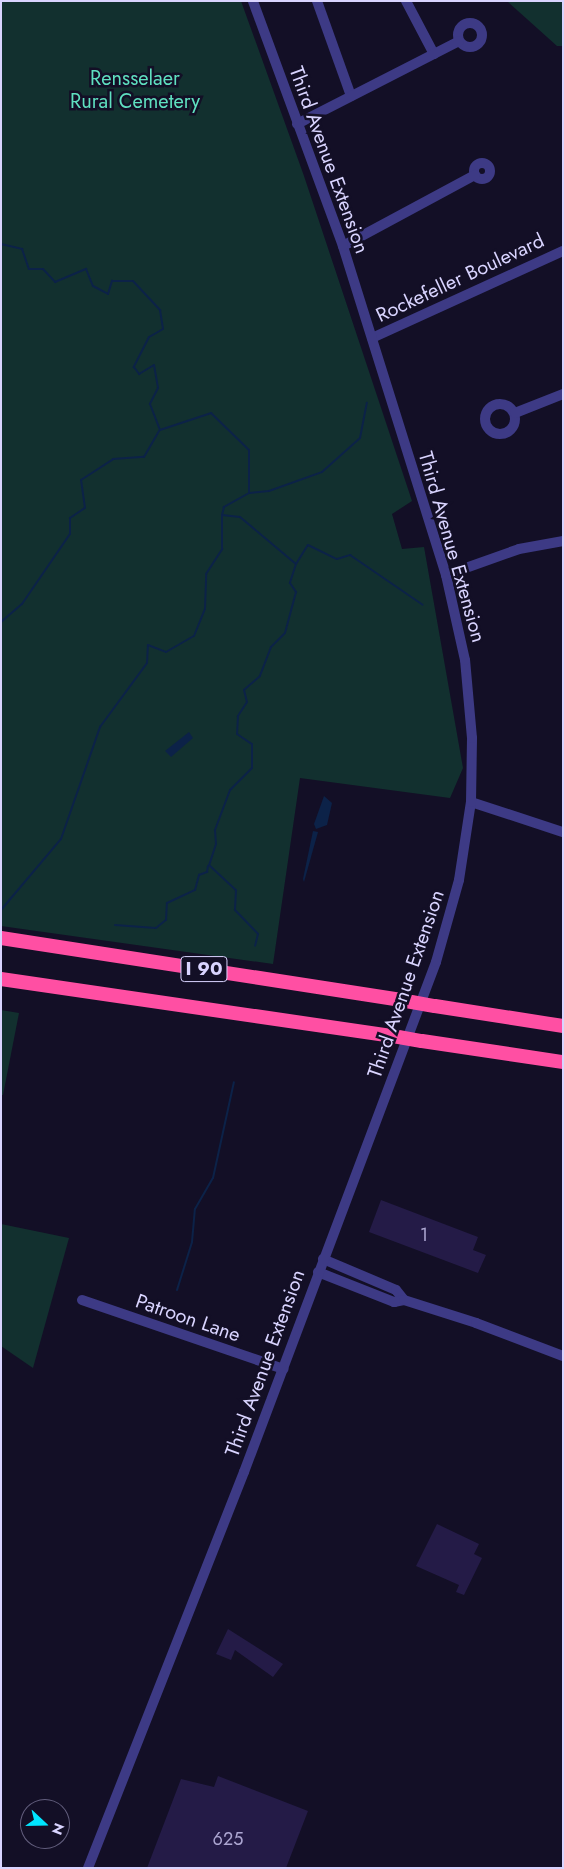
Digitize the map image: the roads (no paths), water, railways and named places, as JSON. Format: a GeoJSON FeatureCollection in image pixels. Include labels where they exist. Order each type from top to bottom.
{"type":"FeatureCollection","features":[{"type":"Feature","properties":{"kind":"highway","name":"I 90"},"geometry":{"type":"LineString","coordinates":[[1,938],[563,1026]]}},
{"type":"Feature","properties":{"kind":"highway","name":"I 90"},"geometry":{"type":"LineString","coordinates":[[1,978],[563,1062]]}},
{"type":"Feature","properties":{"kind":"street","name":"Third Avenue Extension"},"geometry":{"type":"LineString","coordinates":[[88,1868],[283,1369],[439,953],[460,878],[471,802],[472,738],[465,660],[446,575],[343,246],[252,1]]}},
{"type":"Feature","properties":{"kind":"street"},"geometry":{"type":"LineString","coordinates":[[317,1],[351,96]]}},
{"type":"Feature","properties":{"kind":"street"},"geometry":{"type":"LineString","coordinates":[[406,1],[434,54]]}},
{"type":"Feature","properties":{"kind":"street"},"geometry":{"type":"LineString","coordinates":[[297,124],[459,41]]}},
{"type":"Feature","properties":{"kind":"street"},"geometry":{"type":"LineString","coordinates":[[343,246],[475,175]]}},
{"type":"Feature","properties":{"kind":"street","name":"Rockefeller Boulevard"},"geometry":{"type":"LineString","coordinates":[[372,338],[563,251]]}},
{"type":"Feature","properties":{"kind":"street"},"geometry":{"type":"LineString","coordinates":[[514,413],[562,396]]}},
{"type":"Feature","properties":{"kind":"street"},"geometry":{"type":"LineString","coordinates":[[446,575],[519,549],[563,541]]}},
{"type":"Feature","properties":{"kind":"street"},"geometry":{"type":"LineString","coordinates":[[471,802],[563,832]]}},
{"type":"Feature","properties":{"kind":"street"},"geometry":{"type":"LineString","coordinates":[[323,1259],[396,1290],[404,1300]]}},
{"type":"Feature","properties":{"kind":"street"},"geometry":{"type":"LineString","coordinates":[[318,1272],[394,1302],[404,1300],[563,1356]]}},
{"type":"Feature","properties":{"kind":"street","name":"Patroon Lane"},"geometry":{"type":"LineString","coordinates":[[82,1300],[283,1369]]}},
{"type":"Feature","properties":{"kind":"water"},"geometry":{"type":"Polygon","coordinates":[[[189,732],[193,738],[171,757],[165,751],[189,732]]]}},
{"type":"Feature","properties":{"kind":"water"},"geometry":{"type":"Polygon","coordinates":[[[324,796],[332,803],[327,825],[316,829],[314,824],[324,796]]]}},
{"type":"Feature","properties":{"kind":"water"},"geometry":{"type":"Polygon","coordinates":[[[313,831],[318,832],[304,882],[303,879],[313,831]]]}},
{"type":"Feature","properties":{"kind":"waterway"},"geometry":{"type":"LineString","coordinates":[[1,244],[22,249],[29,269],[43,269],[55,282],[86,269],[93,286],[108,294],[112,281],[133,281],[160,310],[163,329],[149,337],[134,367],[139,374],[154,365],[158,388],[150,404],[160,430],[211,413],[249,450],[249,493],[224,507],[222,515],[240,517],[296,564],[290,583],[296,592],[285,633],[271,647],[260,676],[244,690],[247,702],[238,716],[237,734],[252,744],[252,768],[230,790],[215,830],[216,844],[209,865],[236,890],[235,910],[258,934],[255,946]]}},
{"type":"Feature","properties":{"kind":"waterway"},"geometry":{"type":"LineString","coordinates":[[250,493],[269,491],[322,472],[360,438],[367,403]]}},
{"type":"Feature","properties":{"kind":"waterway"},"geometry":{"type":"LineString","coordinates":[[1,622],[22,604],[70,534],[70,518],[85,508],[81,480],[113,459],[144,457],[159,431]]}},
{"type":"Feature","properties":{"kind":"waterway"},"geometry":{"type":"LineString","coordinates":[[1,910],[61,839],[100,727],[147,663],[148,645],[166,652],[194,636],[205,609],[206,574],[222,549],[222,515]]}},
{"type":"Feature","properties":{"kind":"waterway"},"geometry":{"type":"LineString","coordinates":[[296,564],[308,545],[337,559],[350,555],[423,605]]}},
{"type":"Feature","properties":{"kind":"waterway"},"geometry":{"type":"LineString","coordinates":[[115,925],[156,928],[166,920],[167,903],[195,890],[199,875],[207,872],[208,866]]}},
{"type":"Feature","properties":{"kind":"waterway"},"geometry":{"type":"LineString","coordinates":[[177,1290],[192,1242],[195,1209],[213,1178],[234,1082]]}},
{"type":"Feature","properties":{"kind":"park label","name":"Rensselaer Rural Cemetery"},"geometry":{"type":"Point","coordinates":[135,90]}}]}
